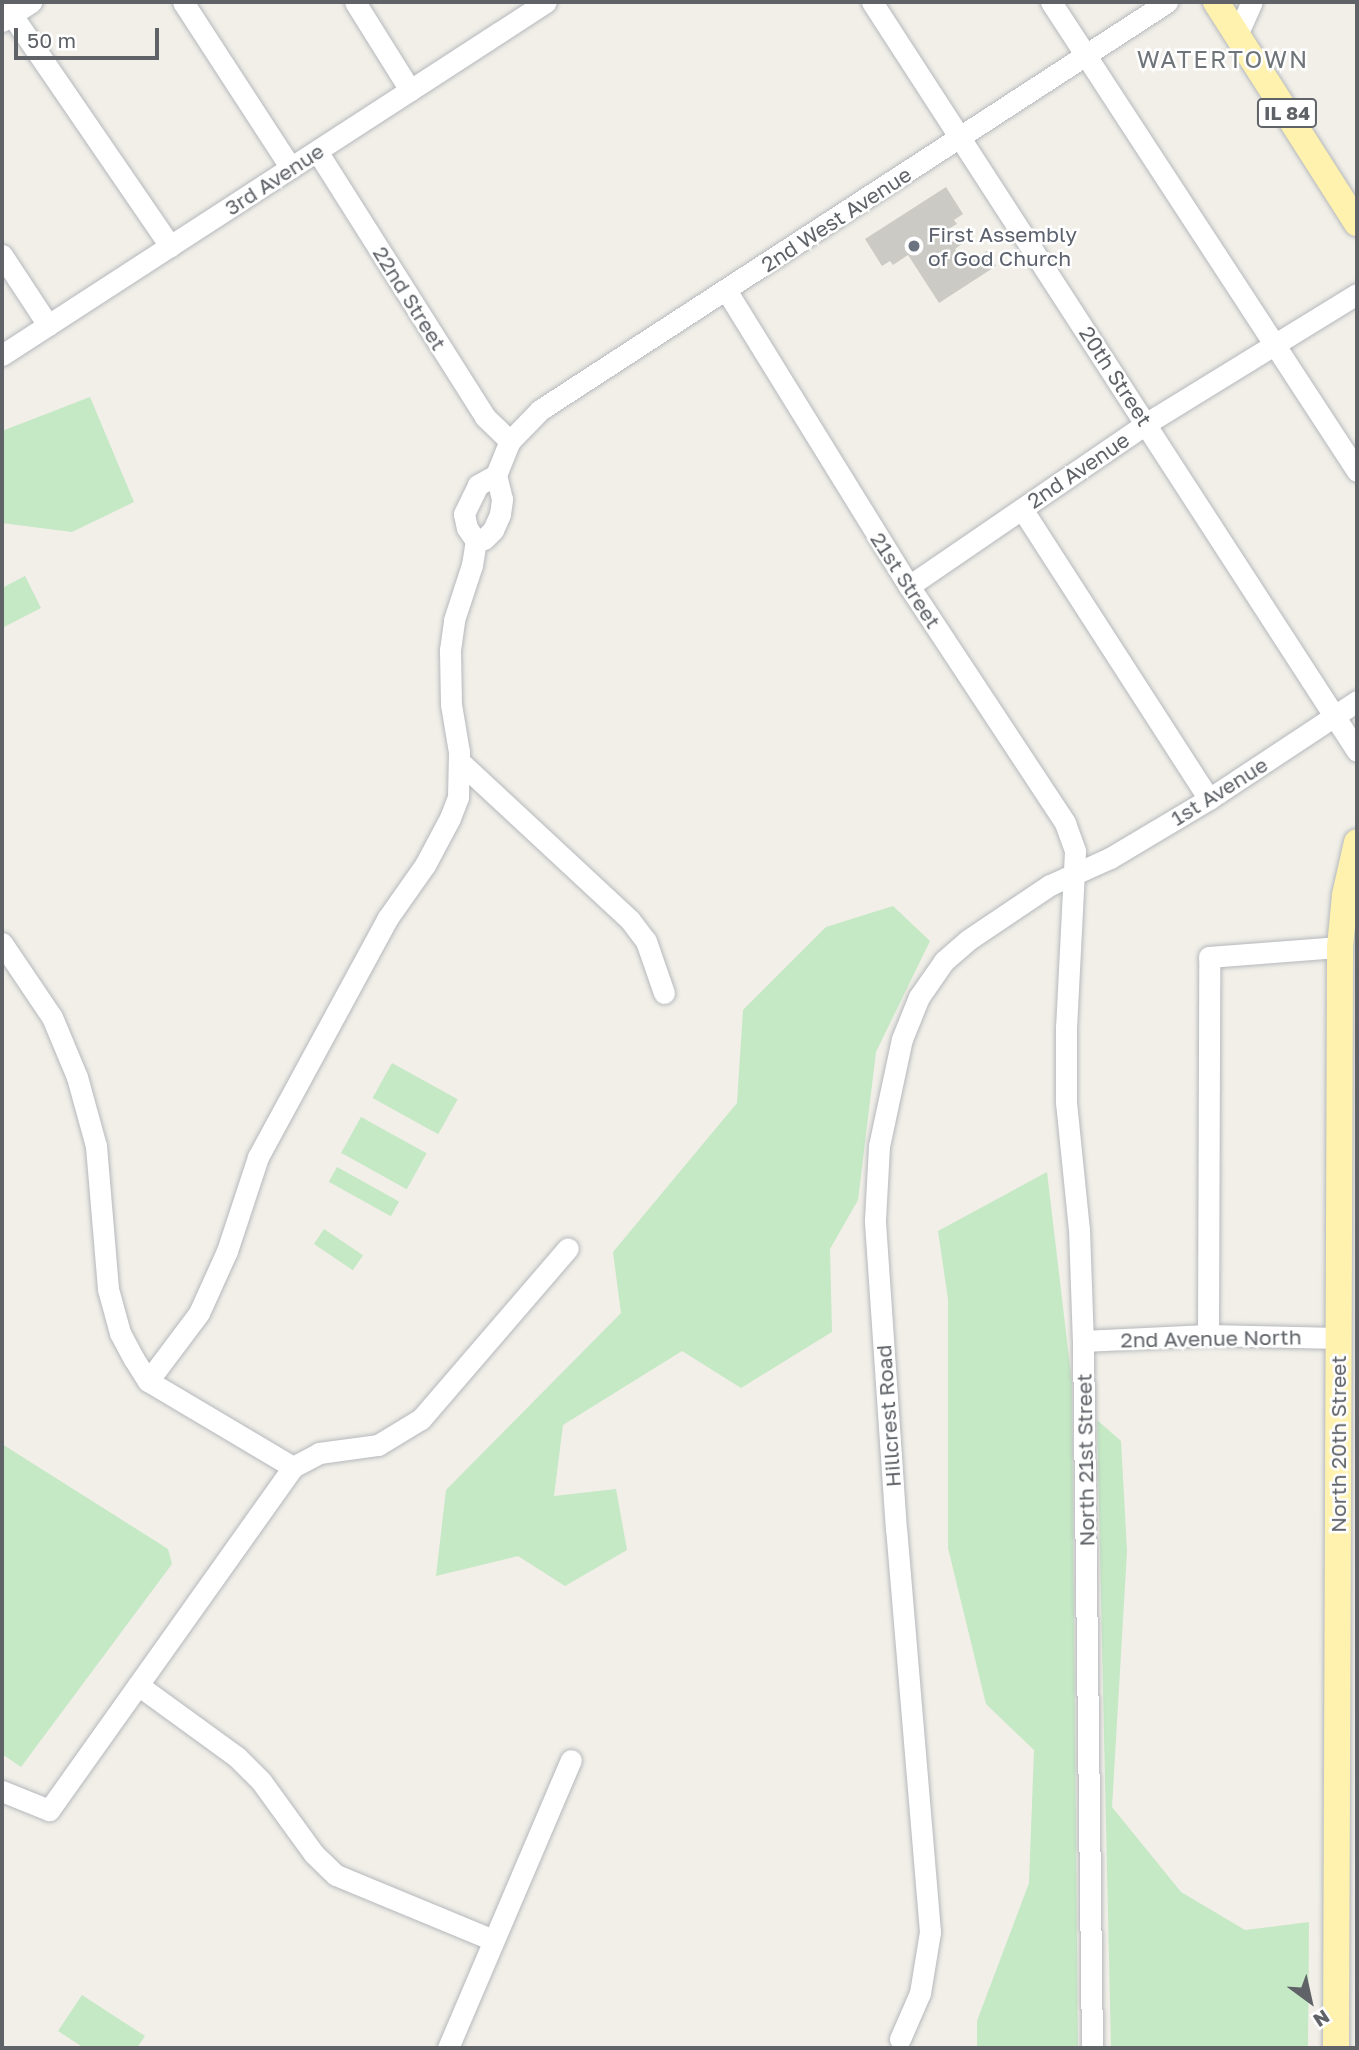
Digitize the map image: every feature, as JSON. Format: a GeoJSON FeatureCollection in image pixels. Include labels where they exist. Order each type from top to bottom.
{"type":"FeatureCollection","features":[{"type":"Feature","properties":{"kind":"main road","name":"IL 84"},"geometry":{"type":"LineString","coordinates":[[1216,2],[1357,223]]}},
{"type":"Feature","properties":{"kind":"main road","name":"North 20th Street"},"geometry":{"type":"LineString","coordinates":[[1336,2048],[1347,1718],[1339,1338],[1340,947],[1345,895],[1357,842]]}},
{"type":"Feature","properties":{"kind":"street"},"geometry":{"type":"LineString","coordinates":[[31,2],[5,13],[170,246]]}},
{"type":"Feature","properties":{"kind":"street"},"geometry":{"type":"LineString","coordinates":[[183,2],[291,168]]}},
{"type":"Feature","properties":{"kind":"street"},"geometry":{"type":"LineString","coordinates":[[355,2],[410,90]]}},
{"type":"Feature","properties":{"kind":"street","name":"3rd Avenue"},"geometry":{"type":"LineString","coordinates":[[2,355],[545,2]]}},
{"type":"Feature","properties":{"kind":"street","name":"20th Street"},"geometry":{"type":"LineString","coordinates":[[872,2],[1357,751]]}},
{"type":"Feature","properties":{"kind":"street"},"geometry":{"type":"LineString","coordinates":[[1051,2],[1357,471]]}},
{"type":"Feature","properties":{"kind":"street","name":"2nd West Avenue"},"geometry":{"type":"LineString","coordinates":[[510,441],[540,410],[962,138],[1167,2]]}},
{"type":"Feature","properties":{"kind":"street"},"geometry":{"type":"LineString","coordinates":[[1237,35],[1252,2]]}},
{"type":"Feature","properties":{"kind":"street","name":"22nd Street"},"geometry":{"type":"LineString","coordinates":[[317,151],[485,417],[510,441]]}},
{"type":"Feature","properties":{"kind":"street"},"geometry":{"type":"LineString","coordinates":[[2,255],[48,325]]}},
{"type":"Feature","properties":{"kind":"street","name":"21st Street"},"geometry":{"type":"LineString","coordinates":[[726,290],[909,586],[1065,822],[1075,851],[1076,872]]}},
{"type":"Feature","properties":{"kind":"street","name":"2nd Avenue"},"geometry":{"type":"LineString","coordinates":[[909,586],[1147,423],[1357,294]]}},
{"type":"Feature","properties":{"kind":"street"},"geometry":{"type":"LineString","coordinates":[[475,541],[484,539],[493,530],[500,514],[502,499],[496,475],[510,441]]}},
{"type":"Feature","properties":{"kind":"street"},"geometry":{"type":"LineString","coordinates":[[148,1381],[199,1313],[227,1251],[258,1157],[387,919],[425,865],[450,818],[458,797],[459,761],[451,704],[450,650],[454,620],[472,565],[475,541],[467,528],[464,514],[478,485],[496,475]]}},
{"type":"Feature","properties":{"kind":"street"},"geometry":{"type":"LineString","coordinates":[[1022,509],[1209,799]]}},
{"type":"Feature","properties":{"kind":"street","name":"1st Avenue"},"geometry":{"type":"LineString","coordinates":[[1076,872],[1110,858],[1209,799],[1357,701]]}},
{"type":"Feature","properties":{"kind":"street"},"geometry":{"type":"LineString","coordinates":[[459,761],[630,920],[646,941],[664,993]]}},
{"type":"Feature","properties":{"kind":"street","name":"North 21st Street"},"geometry":{"type":"LineString","coordinates":[[1076,872],[1066,1026],[1066,1102],[1079,1229],[1083,1341],[1092,2048]]}},
{"type":"Feature","properties":{"kind":"street","name":"Hillcrest Road"},"geometry":{"type":"LineString","coordinates":[[900,2039],[920,1993],[930,1931],[882,1344],[875,1220],[879,1146],[902,1038],[919,998],[944,961],[1003,914],[1076,872]]}},
{"type":"Feature","properties":{"kind":"street"},"geometry":{"type":"LineString","coordinates":[[2,943],[52,1017],[77,1077],[96,1146],[107,1289],[120,1333],[148,1381],[293,1467]]}},
{"type":"Feature","properties":{"kind":"street"},"geometry":{"type":"LineString","coordinates":[[1208,1335],[1209,957],[1340,947]]}},
{"type":"Feature","properties":{"kind":"street"},"geometry":{"type":"LineString","coordinates":[[2,1791],[49,1810],[293,1467],[319,1453],[378,1445],[421,1419],[568,1248]]}},
{"type":"Feature","properties":{"kind":"street","name":"2nd Avenue North"},"geometry":{"type":"LineString","coordinates":[[1083,1341],[1208,1335],[1339,1338]]}},
{"type":"Feature","properties":{"kind":"street"},"geometry":{"type":"LineString","coordinates":[[138,1685],[245,1765],[261,1781],[314,1854],[335,1875],[493,1940]]}},
{"type":"Feature","properties":{"kind":"street"},"geometry":{"type":"LineString","coordinates":[[448,2048],[571,1760]]}},
{"type":"Feature","properties":{"kind":"green space"},"geometry":{"type":"Polygon","coordinates":[[[90,397],[134,502],[72,532],[2,523],[2,431],[90,397]]]}},
{"type":"Feature","properties":{"kind":"green space"},"geometry":{"type":"Polygon","coordinates":[[[25,576],[41,608],[2,628],[2,588],[25,576]]]}},
{"type":"Feature","properties":{"kind":"green space"},"geometry":{"type":"Polygon","coordinates":[[[893,906],[930,941],[876,1052],[858,1200],[830,1249],[832,1332],[741,1388],[682,1351],[563,1425],[554,1496],[616,1489],[627,1550],[565,1586],[518,1556],[436,1576],[446,1490],[621,1313],[613,1252],[737,1103],[743,1010],[826,927],[893,906]]]}},
{"type":"Feature","properties":{"kind":"green space"},"geometry":{"type":"Polygon","coordinates":[[[392,1063],[458,1099],[438,1134],[373,1098],[392,1063]]]}},
{"type":"Feature","properties":{"kind":"green space"},"geometry":{"type":"Polygon","coordinates":[[[361,1117],[427,1153],[407,1189],[341,1153],[361,1117]]]}},
{"type":"Feature","properties":{"kind":"green space"},"geometry":{"type":"Polygon","coordinates":[[[337,1167],[399,1201],[391,1216],[329,1182],[337,1167]]]}},
{"type":"Feature","properties":{"kind":"green space"},"geometry":{"type":"Polygon","coordinates":[[[1047,1172],[1072,1383],[1078,2048],[977,2048],[977,2021],[1029,1883],[1034,1750],[986,1704],[948,1548],[948,1299],[938,1231],[1047,1172]]]}},
{"type":"Feature","properties":{"kind":"green space"},"geometry":{"type":"Polygon","coordinates":[[[324,1229],[363,1255],[353,1270],[314,1244],[324,1229]]]}},
{"type":"Feature","properties":{"kind":"green space"},"geometry":{"type":"Polygon","coordinates":[[[1097,1420],[1121,1441],[1127,1551],[1112,1807],[1181,1892],[1245,1930],[1309,1922],[1308,2048],[1111,2048],[1097,1420]]]}},
{"type":"Feature","properties":{"kind":"green space"},"geometry":{"type":"Polygon","coordinates":[[[2,1444],[168,1549],[172,1564],[21,1767],[2,1754],[2,1444]]]}},
{"type":"Feature","properties":{"kind":"green space"},"geometry":{"type":"Polygon","coordinates":[[[82,1995],[145,2036],[137,2048],[84,2048],[58,2031],[82,1995]]]}},
{"type":"Feature","properties":{"kind":"building","name":"First Assembly of God Church"},"geometry":{"type":"Polygon","coordinates":[[[946,187],[963,214],[954,220],[957,224],[945,231],[952,242],[958,238],[962,244],[955,249],[965,265],[987,251],[996,266],[939,303],[908,255],[893,265],[890,261],[882,266],[865,239],[946,187]]]}},
{"type":"Feature","properties":{"kind":"place","name":"First Assembly of God Church"},"geometry":{"type":"Point","coordinates":[914,246]}},
{"type":"Feature","properties":{"kind":"district","name":"WATERTOWN"},"geometry":{"type":"Point","coordinates":[1223,59]}}]}
